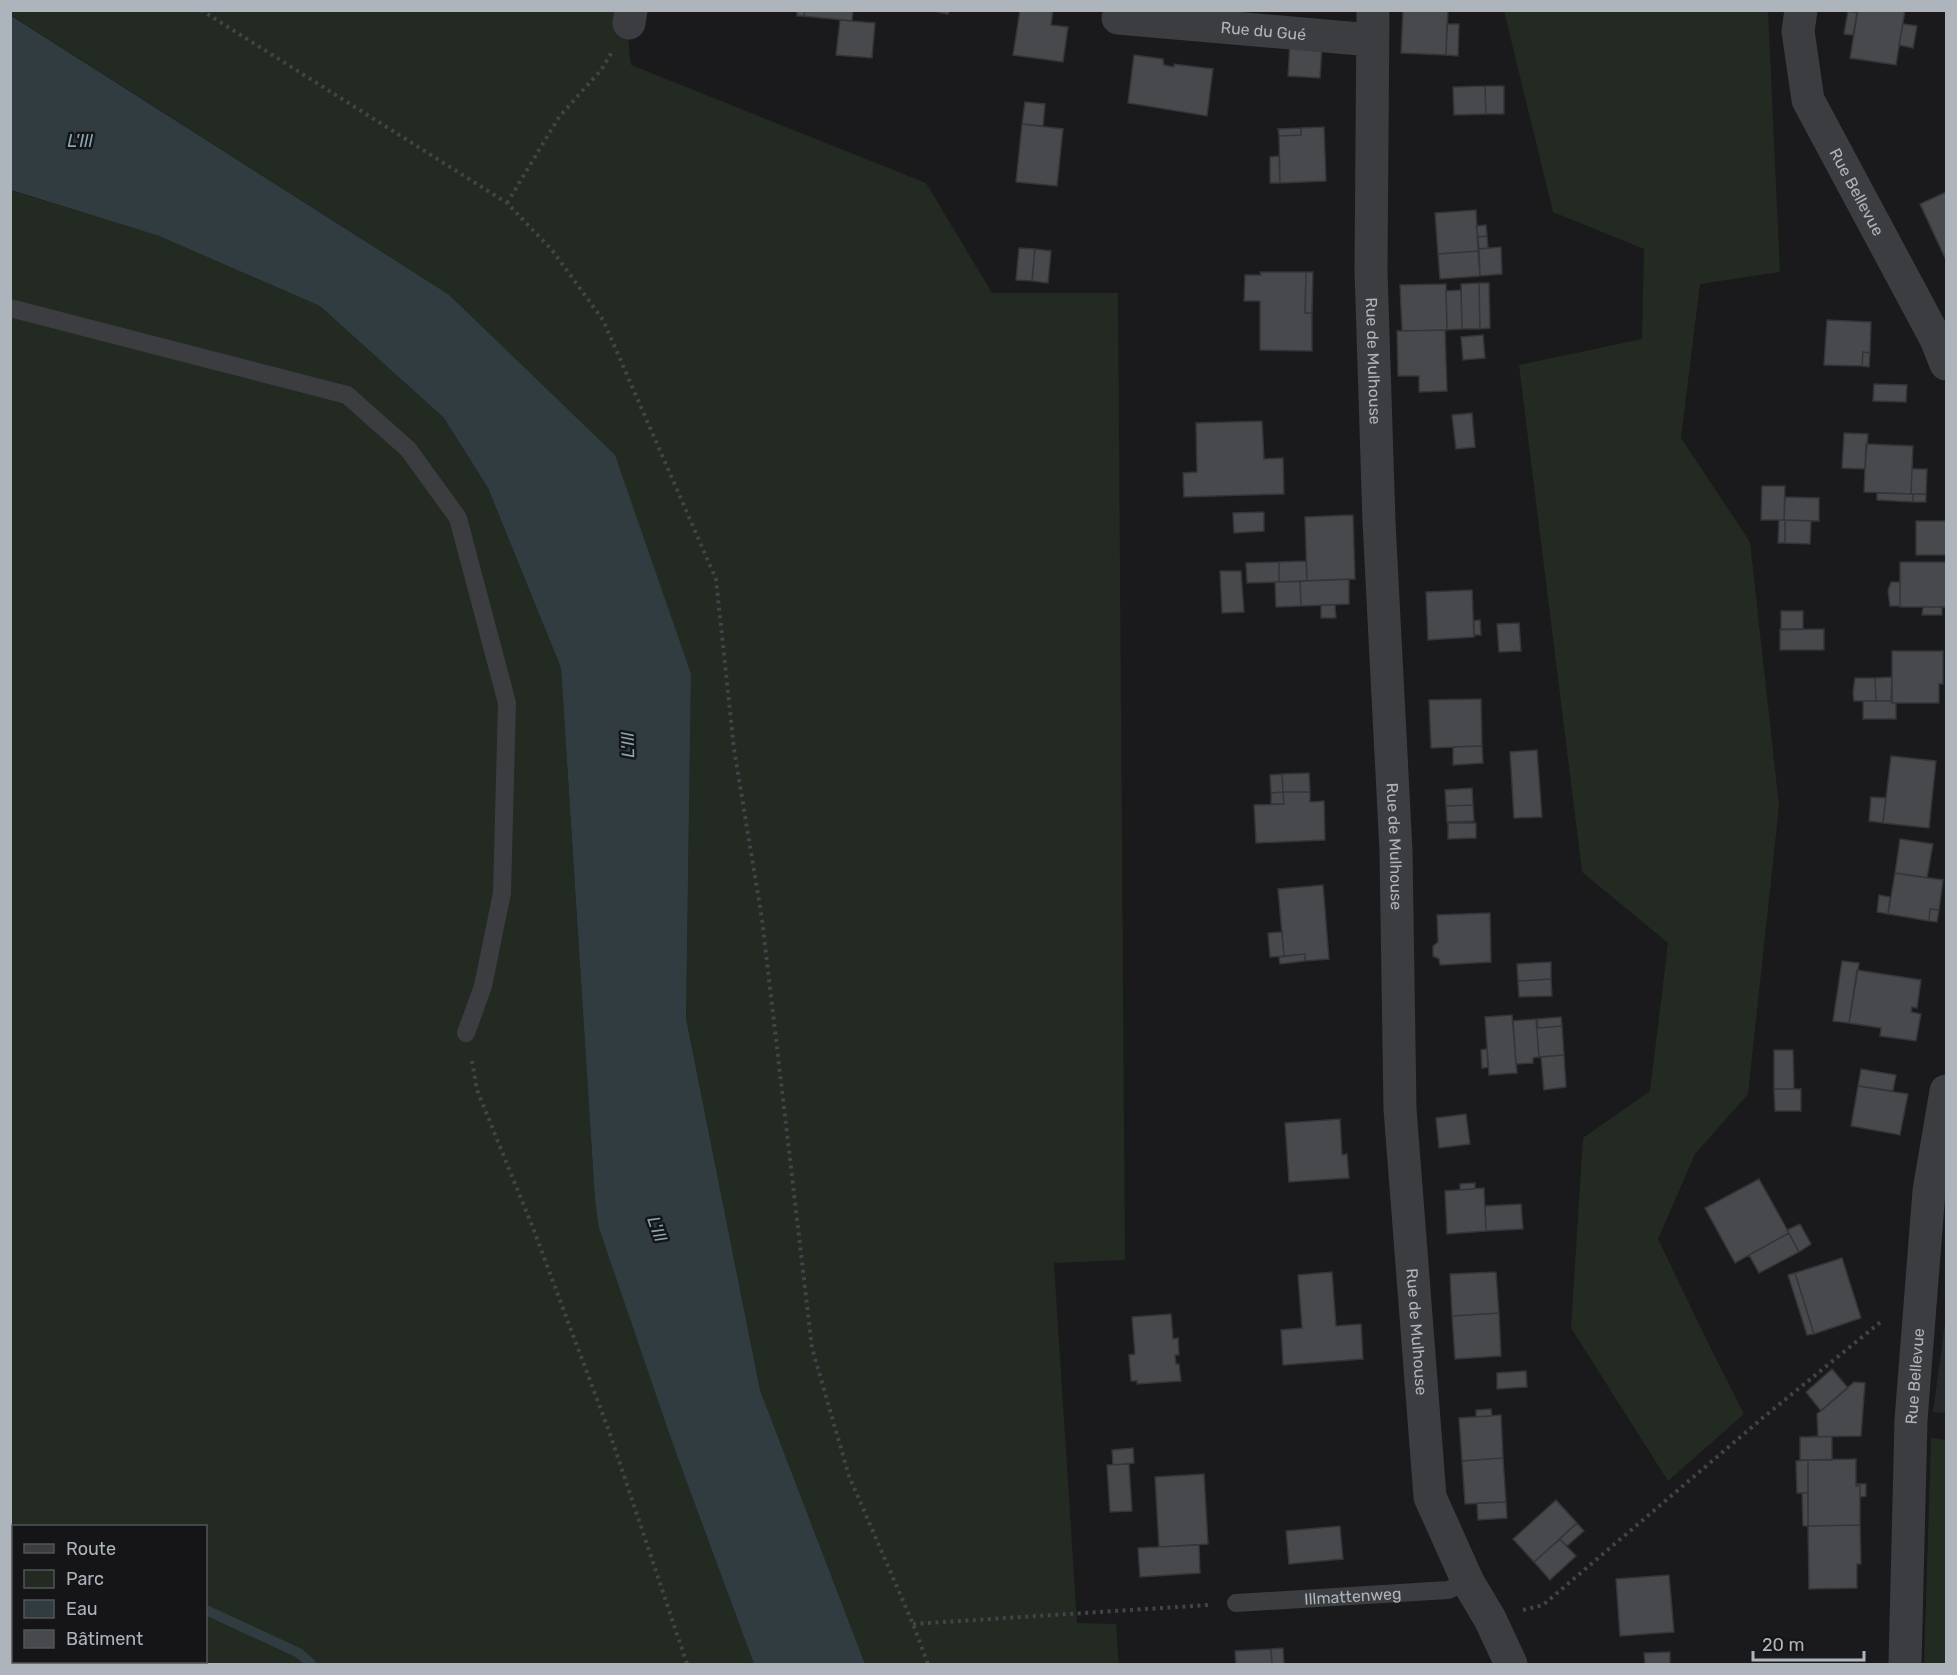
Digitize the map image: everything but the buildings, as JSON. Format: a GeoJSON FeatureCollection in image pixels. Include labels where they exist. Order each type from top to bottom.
{"type":"FeatureCollection","features":[{"type":"Feature","properties":{"kind":"street","name":"Rue Bellevue"},"geometry":{"type":"LineString","coordinates":[[1802,10],[1798,31],[1808,100],[1936,339],[1947,364]]}},
{"type":"Feature","properties":{"kind":"street","name":"Rue du Gué"},"geometry":{"type":"LineString","coordinates":[[1118,18],[1373,25]]}},
{"type":"Feature","properties":{"kind":"street","name":"Rue de Mulhouse"},"geometry":{"type":"LineString","coordinates":[[1373,25],[1371,271],[1379,522],[1396,851],[1400,1109],[1430,1497],[1468,1582],[1490,1619],[1511,1665]]}},
{"type":"Feature","properties":{"kind":"street","name":"Rue Bellevue"},"geometry":{"type":"LineString","coordinates":[[1905,1665],[1911,1420],[1929,1191],[1947,1091]]}},
{"type":"Feature","properties":{"kind":"lane"},"geometry":{"type":"LineString","coordinates":[[10,308],[347,395],[408,448],[458,518],[507,703],[502,893],[483,986],[466,1033]]}},
{"type":"Feature","properties":{"kind":"lane","name":"Illmattenweg"},"geometry":{"type":"LineString","coordinates":[[1236,1604],[1448,1590],[1468,1582]]}},
{"type":"Feature","properties":{"kind":"path"},"geometry":{"type":"LineString","coordinates":[[201,10],[507,203],[552,250],[603,320],[716,579],[734,749],[762,919],[812,1348],[849,1476],[913,1624],[928,1665]]}},
{"type":"Feature","properties":{"kind":"path"},"geometry":{"type":"LineString","coordinates":[[507,203],[559,117],[602,70],[630,17]]}},
{"type":"Feature","properties":{"kind":"path"},"geometry":{"type":"LineString","coordinates":[[466,1033],[477,1089],[533,1228],[610,1434],[687,1665]]}},
{"type":"Feature","properties":{"kind":"path"},"geometry":{"type":"LineString","coordinates":[[1543,1605],[1592,1561],[1891,1313],[1920,1311]]}},
{"type":"Feature","properties":{"kind":"path"},"geometry":{"type":"LineString","coordinates":[[913,1624],[1236,1604]]}},
{"type":"Feature","properties":{"kind":"shaded area"},"geometry":{"type":"Polygon","coordinates":[[[1946,1315],[1946,1413],[1933,1412],[1946,1315]]]}},
{"type":"Feature","properties":{"kind":"green space"},"geometry":{"type":"Polygon","coordinates":[[[10,11],[625,11],[631,65],[926,183],[992,293],[1118,293],[1125,1260],[1054,1263],[1077,1623],[1116,1624],[1119,1664],[865,1664],[760,1390],[686,1018],[691,674],[448,294],[11,15],[10,11]]]}},
{"type":"Feature","properties":{"kind":"green space"},"geometry":{"type":"Polygon","coordinates":[[[1504,11],[1768,11],[1780,272],[1700,284],[1681,438],[1750,542],[1779,806],[1748,1094],[1695,1154],[1658,1239],[1744,1414],[1668,1481],[1571,1328],[1583,1138],[1650,1091],[1668,943],[1582,872],[1519,365],[1642,339],[1644,249],[1553,212],[1504,11]]]}},
{"type":"Feature","properties":{"kind":"green space"},"geometry":{"type":"Polygon","coordinates":[[[10,190],[159,236],[320,306],[444,418],[488,488],[561,668],[595,1200],[676,1453],[754,1664],[11,1664],[10,190]]]}},
{"type":"Feature","properties":{"kind":"green space"},"geometry":{"type":"Polygon","coordinates":[[[1931,1438],[1946,1440],[1946,1664],[1924,1664],[1931,1438]]]}},
{"type":"Feature","properties":{"kind":"water","name":"L'Ill"},"geometry":{"type":"Polygon","coordinates":[[[10,15],[448,294],[615,455],[691,674],[686,1018],[760,1390],[865,1664],[754,1664],[676,1453],[599,1228],[595,1200],[561,668],[488,488],[444,418],[320,306],[159,236],[11,190],[10,15]]]}},
{"type":"Feature","properties":{"kind":"waterway"},"geometry":{"type":"LineString","coordinates":[[207,1610],[299,1653],[311,1664]]}}]}
